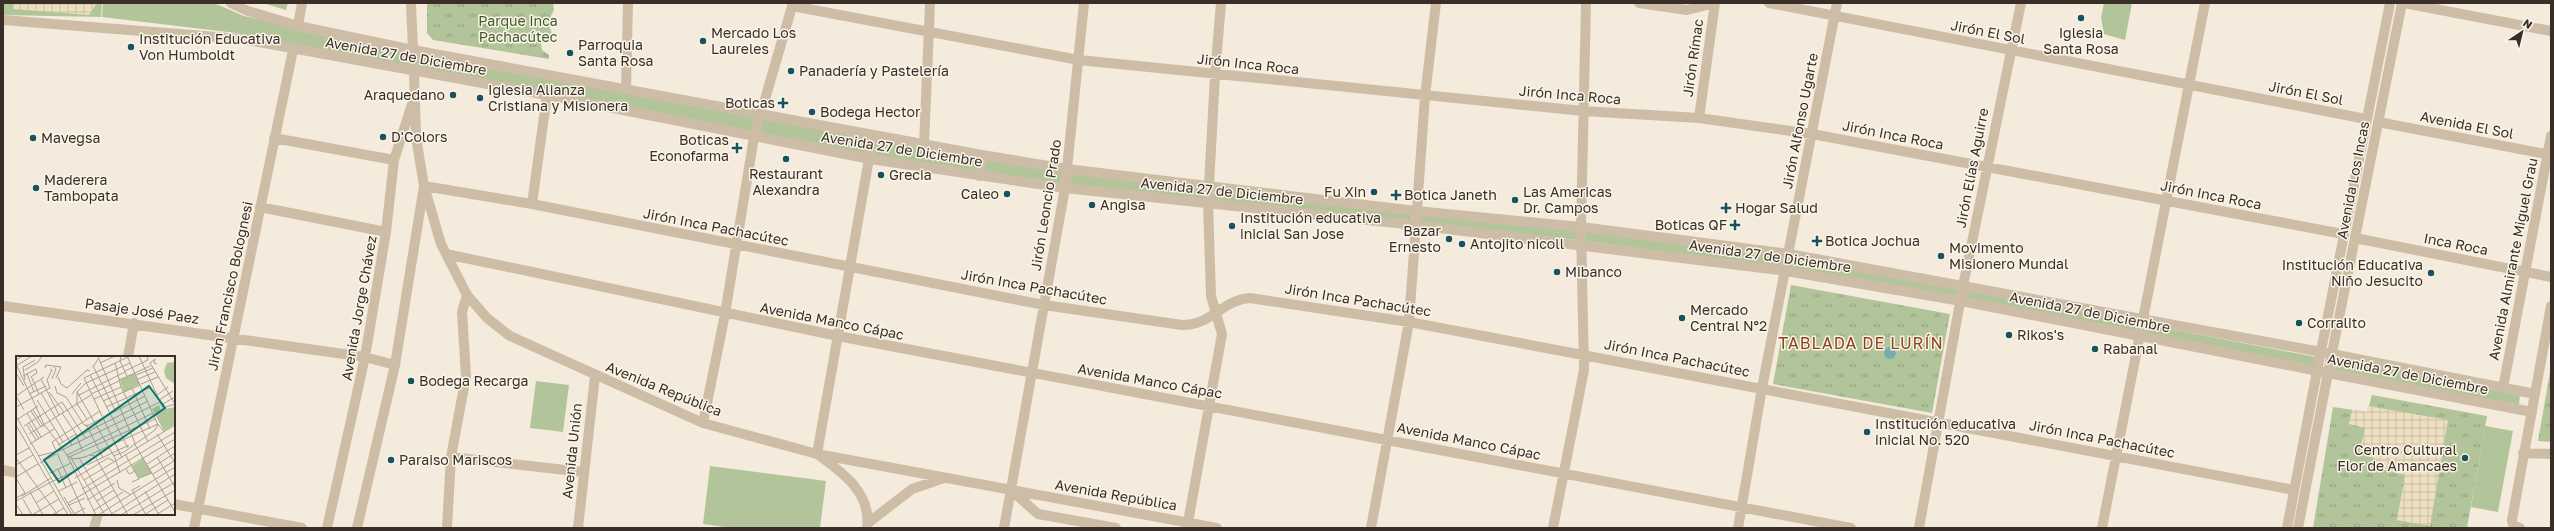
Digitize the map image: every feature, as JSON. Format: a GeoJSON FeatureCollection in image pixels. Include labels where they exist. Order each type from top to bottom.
{"type":"FeatureCollection","features":[{"type":"Feature","properties":{"kind":"street","name":"Avenida 27 de Diciembre"},"geometry":{"type":"LineString","coordinates":[[230,3],[248,11],[298,26],[413,50],[982,156],[1067,169],[1416,211],[1581,227],[1789,254],[2332,354],[2535,394]]}},
{"type":"Feature","properties":{"kind":"street"},"geometry":{"type":"LineString","coordinates":[[298,26],[302,3]]}},
{"type":"Feature","properties":{"kind":"street","name":"Avenida Jorge Chávez"},"geometry":{"type":"LineString","coordinates":[[357,528],[395,365],[424,186],[416,137],[411,3]]}},
{"type":"Feature","properties":{"kind":"street"},"geometry":{"type":"LineString","coordinates":[[626,89],[628,3]]}},
{"type":"Feature","properties":{"kind":"street"},"geometry":{"type":"LineString","coordinates":[[924,145],[930,32],[930,3]]}},
{"type":"Feature","properties":{"kind":"street","name":"Jirón Leoncio Prado"},"geometry":{"type":"LineString","coordinates":[[1004,528],[1065,188],[1084,3]]}},
{"type":"Feature","properties":{"kind":"street"},"geometry":{"type":"LineString","coordinates":[[1187,525],[1222,334],[1210,287],[1208,204],[1215,75],[1221,3]]}},
{"type":"Feature","properties":{"kind":"street"},"geometry":{"type":"LineString","coordinates":[[1371,528],[1389,440],[1409,322],[1425,96],[1436,3]]}},
{"type":"Feature","properties":{"kind":"street"},"geometry":{"type":"LineString","coordinates":[[1553,528],[1584,370],[1585,355],[1581,227],[1586,3]]}},
{"type":"Feature","properties":{"kind":"street"},"geometry":{"type":"LineString","coordinates":[[1639,3],[1687,10],[1715,3]]}},
{"type":"Feature","properties":{"kind":"street","name":"Jirón Rímac"},"geometry":{"type":"LineString","coordinates":[[1699,118],[1715,3]]}},
{"type":"Feature","properties":{"kind":"street","name":"Jirón El Sol"},"geometry":{"type":"LineString","coordinates":[[1769,3],[2366,119]]}},
{"type":"Feature","properties":{"kind":"street","name":"Jirón Alfonso Ugarte"},"geometry":{"type":"LineString","coordinates":[[1738,528],[1762,388],[1838,3]]}},
{"type":"Feature","properties":{"kind":"street","name":"Jirón Elías Aguirre"},"geometry":{"type":"LineString","coordinates":[[1919,528],[1963,286],[2020,3]]}},
{"type":"Feature","properties":{"kind":"street"},"geometry":{"type":"LineString","coordinates":[[2102,528],[2138,335],[2205,3]]}},
{"type":"Feature","properties":{"kind":"street","name":"Avenida Los Incas"},"geometry":{"type":"LineString","coordinates":[[2287,528],[2343,234],[2390,3]]}},
{"type":"Feature","properties":{"kind":"street"},"geometry":{"type":"LineString","coordinates":[[2403,3],[2551,31]]}},
{"type":"Feature","properties":{"kind":"street","name":"Avenida Los Incas"},"geometry":{"type":"LineString","coordinates":[[2298,528],[2403,3]]}},
{"type":"Feature","properties":{"kind":"street"},"geometry":{"type":"LineString","coordinates":[[703,423],[725,314],[754,137],[793,5]]}},
{"type":"Feature","properties":{"kind":"street","name":"Jirón Inca Roca"},"geometry":{"type":"LineString","coordinates":[[793,5],[1079,60],[1215,75],[1583,111],[1699,118],[1812,134],[2343,234]]}},
{"type":"Feature","properties":{"kind":"street","name":"Avenida 27 de Diciembre"},"geometry":{"type":"LineString","coordinates":[[3,20],[242,39],[293,50],[547,96],[870,159],[979,176],[1065,188],[1581,244],[1786,271],[1961,301],[2532,412]]}},
{"type":"Feature","properties":{"kind":"street","name":"Jirón Francisco Bolognesi"},"geometry":{"type":"LineString","coordinates":[[194,528],[293,50]]}},
{"type":"Feature","properties":{"kind":"street","name":"Avenida Jorge Chávez"},"geometry":{"type":"LineString","coordinates":[[327,528],[365,357],[386,232],[394,160],[415,93]]}},
{"type":"Feature","properties":{"kind":"street"},"geometry":{"type":"LineString","coordinates":[[532,204],[547,96]]}},
{"type":"Feature","properties":{"kind":"street","name":"Avenida El Sol"},"geometry":{"type":"LineString","coordinates":[[2378,122],[2549,155]]}},
{"type":"Feature","properties":{"kind":"street"},"geometry":{"type":"LineString","coordinates":[[867,525],[866,505],[855,485],[817,454],[873,136]]}},
{"type":"Feature","properties":{"kind":"street","name":"Avenida Almirante Miguel Grau"},"geometry":{"type":"LineString","coordinates":[[2503,388],[2549,155],[2551,136]]}},
{"type":"Feature","properties":{"kind":"street"},"geometry":{"type":"LineString","coordinates":[[274,138],[394,160]]}},
{"type":"Feature","properties":{"kind":"street"},"geometry":{"type":"LineString","coordinates":[[979,176],[982,156]]}},
{"type":"Feature","properties":{"kind":"street","name":"Jirón Inca Pachacútec"},"geometry":{"type":"LineString","coordinates":[[424,186],[532,204],[1044,305],[1182,325],[1202,323],[1234,300],[1250,298],[1409,322],[2294,490]]}},
{"type":"Feature","properties":{"kind":"street","name":"Avenida República"},"geometry":{"type":"LineString","coordinates":[[424,186],[432,219],[446,254],[467,296],[487,318],[510,336],[595,376],[703,423],[817,454],[1187,525],[1216,528]]}},
{"type":"Feature","properties":{"kind":"street"},"geometry":{"type":"LineString","coordinates":[[260,207],[386,232]]}},
{"type":"Feature","properties":{"kind":"street","name":"Inca Roca"},"geometry":{"type":"LineString","coordinates":[[2355,238],[2551,277]]}},
{"type":"Feature","properties":{"kind":"street","name":"Avenida Manco Cápac"},"geometry":{"type":"LineString","coordinates":[[446,254],[725,314],[1031,374],[1209,406],[1851,528]]}},
{"type":"Feature","properties":{"kind":"street"},"geometry":{"type":"LineString","coordinates":[[446,528],[450,457],[466,376],[462,312],[467,296]]}},
{"type":"Feature","properties":{"kind":"street","name":"Pasaje José Paez"},"geometry":{"type":"LineString","coordinates":[[3,306],[134,323],[365,357],[395,365]]}},
{"type":"Feature","properties":{"kind":"street"},"geometry":{"type":"LineString","coordinates":[[2518,528],[2512,520],[2523,453],[2548,341],[2551,306]]}},
{"type":"Feature","properties":{"kind":"street"},"geometry":{"type":"LineString","coordinates":[[128,356],[134,323]]}},
{"type":"Feature","properties":{"kind":"street","name":"Avenida Unión"},"geometry":{"type":"LineString","coordinates":[[578,528],[583,472],[595,376]]}},
{"type":"Feature","properties":{"kind":"street"},"geometry":{"type":"LineString","coordinates":[[2523,453],[2551,454]]}},
{"type":"Feature","properties":{"kind":"street"},"geometry":{"type":"LineString","coordinates":[[450,457],[583,472]]}},
{"type":"Feature","properties":{"kind":"street"},"geometry":{"type":"LineString","coordinates":[[3,470],[16,473]]}},
{"type":"Feature","properties":{"kind":"street"},"geometry":{"type":"LineString","coordinates":[[867,525],[912,490],[944,478]]}},
{"type":"Feature","properties":{"kind":"street"},"geometry":{"type":"LineString","coordinates":[[1010,490],[1038,514],[1116,528]]}},
{"type":"Feature","properties":{"kind":"street"},"geometry":{"type":"LineString","coordinates":[[175,504],[302,528]]}},
{"type":"Feature","properties":{"kind":"street"},"geometry":{"type":"LineString","coordinates":[[94,528],[98,515]]}},
{"type":"Feature","properties":{"kind":"green space"},"geometry":{"type":"Polygon","coordinates":[[[3,3],[102,3],[101,17],[3,15],[3,3]]]}},
{"type":"Feature","properties":{"kind":"green space"},"geometry":{"type":"Polygon","coordinates":[[[103,3],[214,3],[244,16],[410,51],[410,68],[236,33],[102,17],[103,3]]]}},
{"type":"Feature","properties":{"kind":"green space"},"geometry":{"type":"Polygon","coordinates":[[[263,3],[288,3],[286,10],[263,3]]]}},
{"type":"Feature","properties":{"kind":"green space","name":"Parque Inca Pachacútec"},"geometry":{"type":"Polygon","coordinates":[[[427,3],[553,3],[554,10],[548,22],[552,34],[541,44],[542,50],[549,55],[549,59],[433,40],[427,33],[427,3]]]}},
{"type":"Feature","properties":{"kind":"green space"},"geometry":{"type":"Polygon","coordinates":[[[2104,3],[2132,3],[2125,40],[2104,34],[2101,18],[2104,3]]]}},
{"type":"Feature","properties":{"kind":"green space"},"geometry":{"type":"Polygon","coordinates":[[[417,54],[755,117],[751,133],[417,69],[417,54]]]}},
{"type":"Feature","properties":{"kind":"green space"},"geometry":{"type":"Polygon","coordinates":[[[764,119],[1064,172],[1061,186],[871,157],[759,135],[764,119]]]}},
{"type":"Feature","properties":{"kind":"green space"},"geometry":{"type":"Polygon","coordinates":[[[1072,173],[1206,188],[1205,202],[1069,186],[1072,173]]]}},
{"type":"Feature","properties":{"kind":"green space"},"geometry":{"type":"Polygon","coordinates":[[[1215,190],[1412,213],[1411,222],[1212,201],[1215,190]]]}},
{"type":"Feature","properties":{"kind":"green space"},"geometry":{"type":"Polygon","coordinates":[[[1420,214],[1577,230],[1577,240],[1418,222],[1420,214]]]}},
{"type":"Feature","properties":{"kind":"green space"},"geometry":{"type":"Polygon","coordinates":[[[1585,231],[1784,256],[1782,267],[1584,241],[1585,231]]]}},
{"type":"Feature","properties":{"kind":"green space"},"geometry":{"type":"Polygon","coordinates":[[[1792,259],[1959,289],[1956,296],[1789,267],[1792,259]]]}},
{"type":"Feature","properties":{"kind":"green space"},"geometry":{"type":"Polygon","coordinates":[[[1791,285],[1950,314],[1932,413],[1773,384],[1791,285]]]}},
{"type":"Feature","properties":{"kind":"green space"},"geometry":{"type":"Polygon","coordinates":[[[1967,290],[2139,323],[2137,331],[1965,299],[1967,290]]]}},
{"type":"Feature","properties":{"kind":"green space"},"geometry":{"type":"Polygon","coordinates":[[[2144,324],[2316,357],[2314,366],[2143,333],[2144,324]]]}},
{"type":"Feature","properties":{"kind":"green space"},"geometry":{"type":"Polygon","coordinates":[[[2336,358],[2520,395],[2519,405],[2334,370],[2336,358]]]}},
{"type":"Feature","properties":{"kind":"green space"},"geometry":{"type":"Polygon","coordinates":[[[2551,366],[2551,442],[2538,441],[2551,366]]]}},
{"type":"Feature","properties":{"kind":"green space"},"geometry":{"type":"Polygon","coordinates":[[[536,381],[569,385],[563,432],[530,428],[536,381]]]}},
{"type":"Feature","properties":{"kind":"green space"},"geometry":{"type":"Polygon","coordinates":[[[2372,395],[2487,416],[2467,528],[2313,528],[2333,407],[2367,412],[2372,395]]]}},
{"type":"Feature","properties":{"kind":"green space"},"geometry":{"type":"Polygon","coordinates":[[[2485,426],[2513,431],[2498,512],[2471,507],[2485,426]]]}},
{"type":"Feature","properties":{"kind":"green space"},"geometry":{"type":"Polygon","coordinates":[[[710,466],[826,481],[820,528],[732,528],[703,524],[710,466]]]}},
{"type":"Feature","properties":{"kind":"shaded area"},"geometry":{"type":"Polygon","coordinates":[[[14,3],[97,3],[89,15],[13,9],[14,3]]]}},
{"type":"Feature","properties":{"kind":"shaded area"},"geometry":{"type":"Polygon","coordinates":[[[2368,406],[2448,420],[2430,526],[2397,520],[2405,475],[2376,468],[2377,459],[2369,457],[2369,451],[2360,449],[2365,428],[2349,424],[2352,410],[2367,412],[2368,406]]]}},
{"type":"Feature","properties":{"kind":"water"},"geometry":{"type":"Polygon","coordinates":[[[1888,347],[1892,347],[1896,353],[1892,359],[1888,359],[1884,355],[1884,351],[1888,347]]]}},
{"type":"Feature","properties":{"kind":"place","name":"Iglesia Santa Rosa"},"geometry":{"type":"Point","coordinates":[2081,18]}},
{"type":"Feature","properties":{"kind":"place","name":"Mercado Los Laureles"},"geometry":{"type":"Point","coordinates":[703,41]}},
{"type":"Feature","properties":{"kind":"place","name":"Institución Educativa Von Humboldt"},"geometry":{"type":"Point","coordinates":[131,47]}},
{"type":"Feature","properties":{"kind":"place","name":"Parroquia Santa Rosa"},"geometry":{"type":"Point","coordinates":[570,53]}},
{"type":"Feature","properties":{"kind":"place","name":"Panadería y Pastelería"},"geometry":{"type":"Point","coordinates":[791,71]}},
{"type":"Feature","properties":{"kind":"place","name":"Araquedano"},"geometry":{"type":"Point","coordinates":[453,95]}},
{"type":"Feature","properties":{"kind":"place","name":"Iglesia Alianza Cristiana y Misionera"},"geometry":{"type":"Point","coordinates":[480,98]}},
{"type":"Feature","properties":{"kind":"place","name":"Boticas"},"geometry":{"type":"Point","coordinates":[783,103]}},
{"type":"Feature","properties":{"kind":"place","name":"Bodega Hector"},"geometry":{"type":"Point","coordinates":[812,112]}},
{"type":"Feature","properties":{"kind":"place","name":"D'Colors"},"geometry":{"type":"Point","coordinates":[383,137]}},
{"type":"Feature","properties":{"kind":"place","name":"Mavegsa"},"geometry":{"type":"Point","coordinates":[33,138]}},
{"type":"Feature","properties":{"kind":"place","name":"Boticas Econofarma"},"geometry":{"type":"Point","coordinates":[737,148]}},
{"type":"Feature","properties":{"kind":"place","name":"Restaurant Alexandra"},"geometry":{"type":"Point","coordinates":[786,159]}},
{"type":"Feature","properties":{"kind":"place","name":"Grecia"},"geometry":{"type":"Point","coordinates":[881,175]}},
{"type":"Feature","properties":{"kind":"place","name":"Maderera Tambopata"},"geometry":{"type":"Point","coordinates":[36,188]}},
{"type":"Feature","properties":{"kind":"place","name":"Fu Xin"},"geometry":{"type":"Point","coordinates":[1374,192]}},
{"type":"Feature","properties":{"kind":"place","name":"Caleo"},"geometry":{"type":"Point","coordinates":[1007,194]}},
{"type":"Feature","properties":{"kind":"place","name":"Botica Janeth"},"geometry":{"type":"Point","coordinates":[1396,195]}},
{"type":"Feature","properties":{"kind":"place","name":"Las Americas Dr. Campos"},"geometry":{"type":"Point","coordinates":[1515,200]}},
{"type":"Feature","properties":{"kind":"place","name":"Angisa"},"geometry":{"type":"Point","coordinates":[1092,205]}},
{"type":"Feature","properties":{"kind":"place","name":"Hogar Salud"},"geometry":{"type":"Point","coordinates":[1726,208]}},
{"type":"Feature","properties":{"kind":"place","name":"Boticas QF"},"geometry":{"type":"Point","coordinates":[1735,225]}},
{"type":"Feature","properties":{"kind":"place","name":"Institución educativa inicial San Jose"},"geometry":{"type":"Point","coordinates":[1232,226]}},
{"type":"Feature","properties":{"kind":"place","name":"Bazar Ernesto"},"geometry":{"type":"Point","coordinates":[1449,239]}},
{"type":"Feature","properties":{"kind":"place","name":"Botica Jochua"},"geometry":{"type":"Point","coordinates":[1817,241]}},
{"type":"Feature","properties":{"kind":"place","name":"Antojito nicoll"},"geometry":{"type":"Point","coordinates":[1462,244]}},
{"type":"Feature","properties":{"kind":"place","name":"Movimento Misionero Mundal"},"geometry":{"type":"Point","coordinates":[1941,256]}},
{"type":"Feature","properties":{"kind":"place","name":"Mibanco"},"geometry":{"type":"Point","coordinates":[1557,272]}},
{"type":"Feature","properties":{"kind":"place","name":"Institución Educativa Niño Jesucito"},"geometry":{"type":"Point","coordinates":[2431,273]}},
{"type":"Feature","properties":{"kind":"place","name":"Mercado Central N°2"},"geometry":{"type":"Point","coordinates":[1682,318]}},
{"type":"Feature","properties":{"kind":"place","name":"Corralito"},"geometry":{"type":"Point","coordinates":[2299,323]}},
{"type":"Feature","properties":{"kind":"place","name":"Rikos's"},"geometry":{"type":"Point","coordinates":[2009,335]}},
{"type":"Feature","properties":{"kind":"place","name":"Rabanal"},"geometry":{"type":"Point","coordinates":[2095,349]}},
{"type":"Feature","properties":{"kind":"place","name":"Bodega Recarga"},"geometry":{"type":"Point","coordinates":[411,381]}},
{"type":"Feature","properties":{"kind":"place","name":"Institución educativa inicial No. 520"},"geometry":{"type":"Point","coordinates":[1867,432]}},
{"type":"Feature","properties":{"kind":"place","name":"Centro Cultural Flor de Amancaes"},"geometry":{"type":"Point","coordinates":[2465,458]}},
{"type":"Feature","properties":{"kind":"place","name":"Paraiso Mariscos"},"geometry":{"type":"Point","coordinates":[391,460]}},
{"type":"Feature","properties":{"kind":"district","name":"TABLADA DE LURÍN"},"geometry":{"type":"Point","coordinates":[1861,343]}}]}
